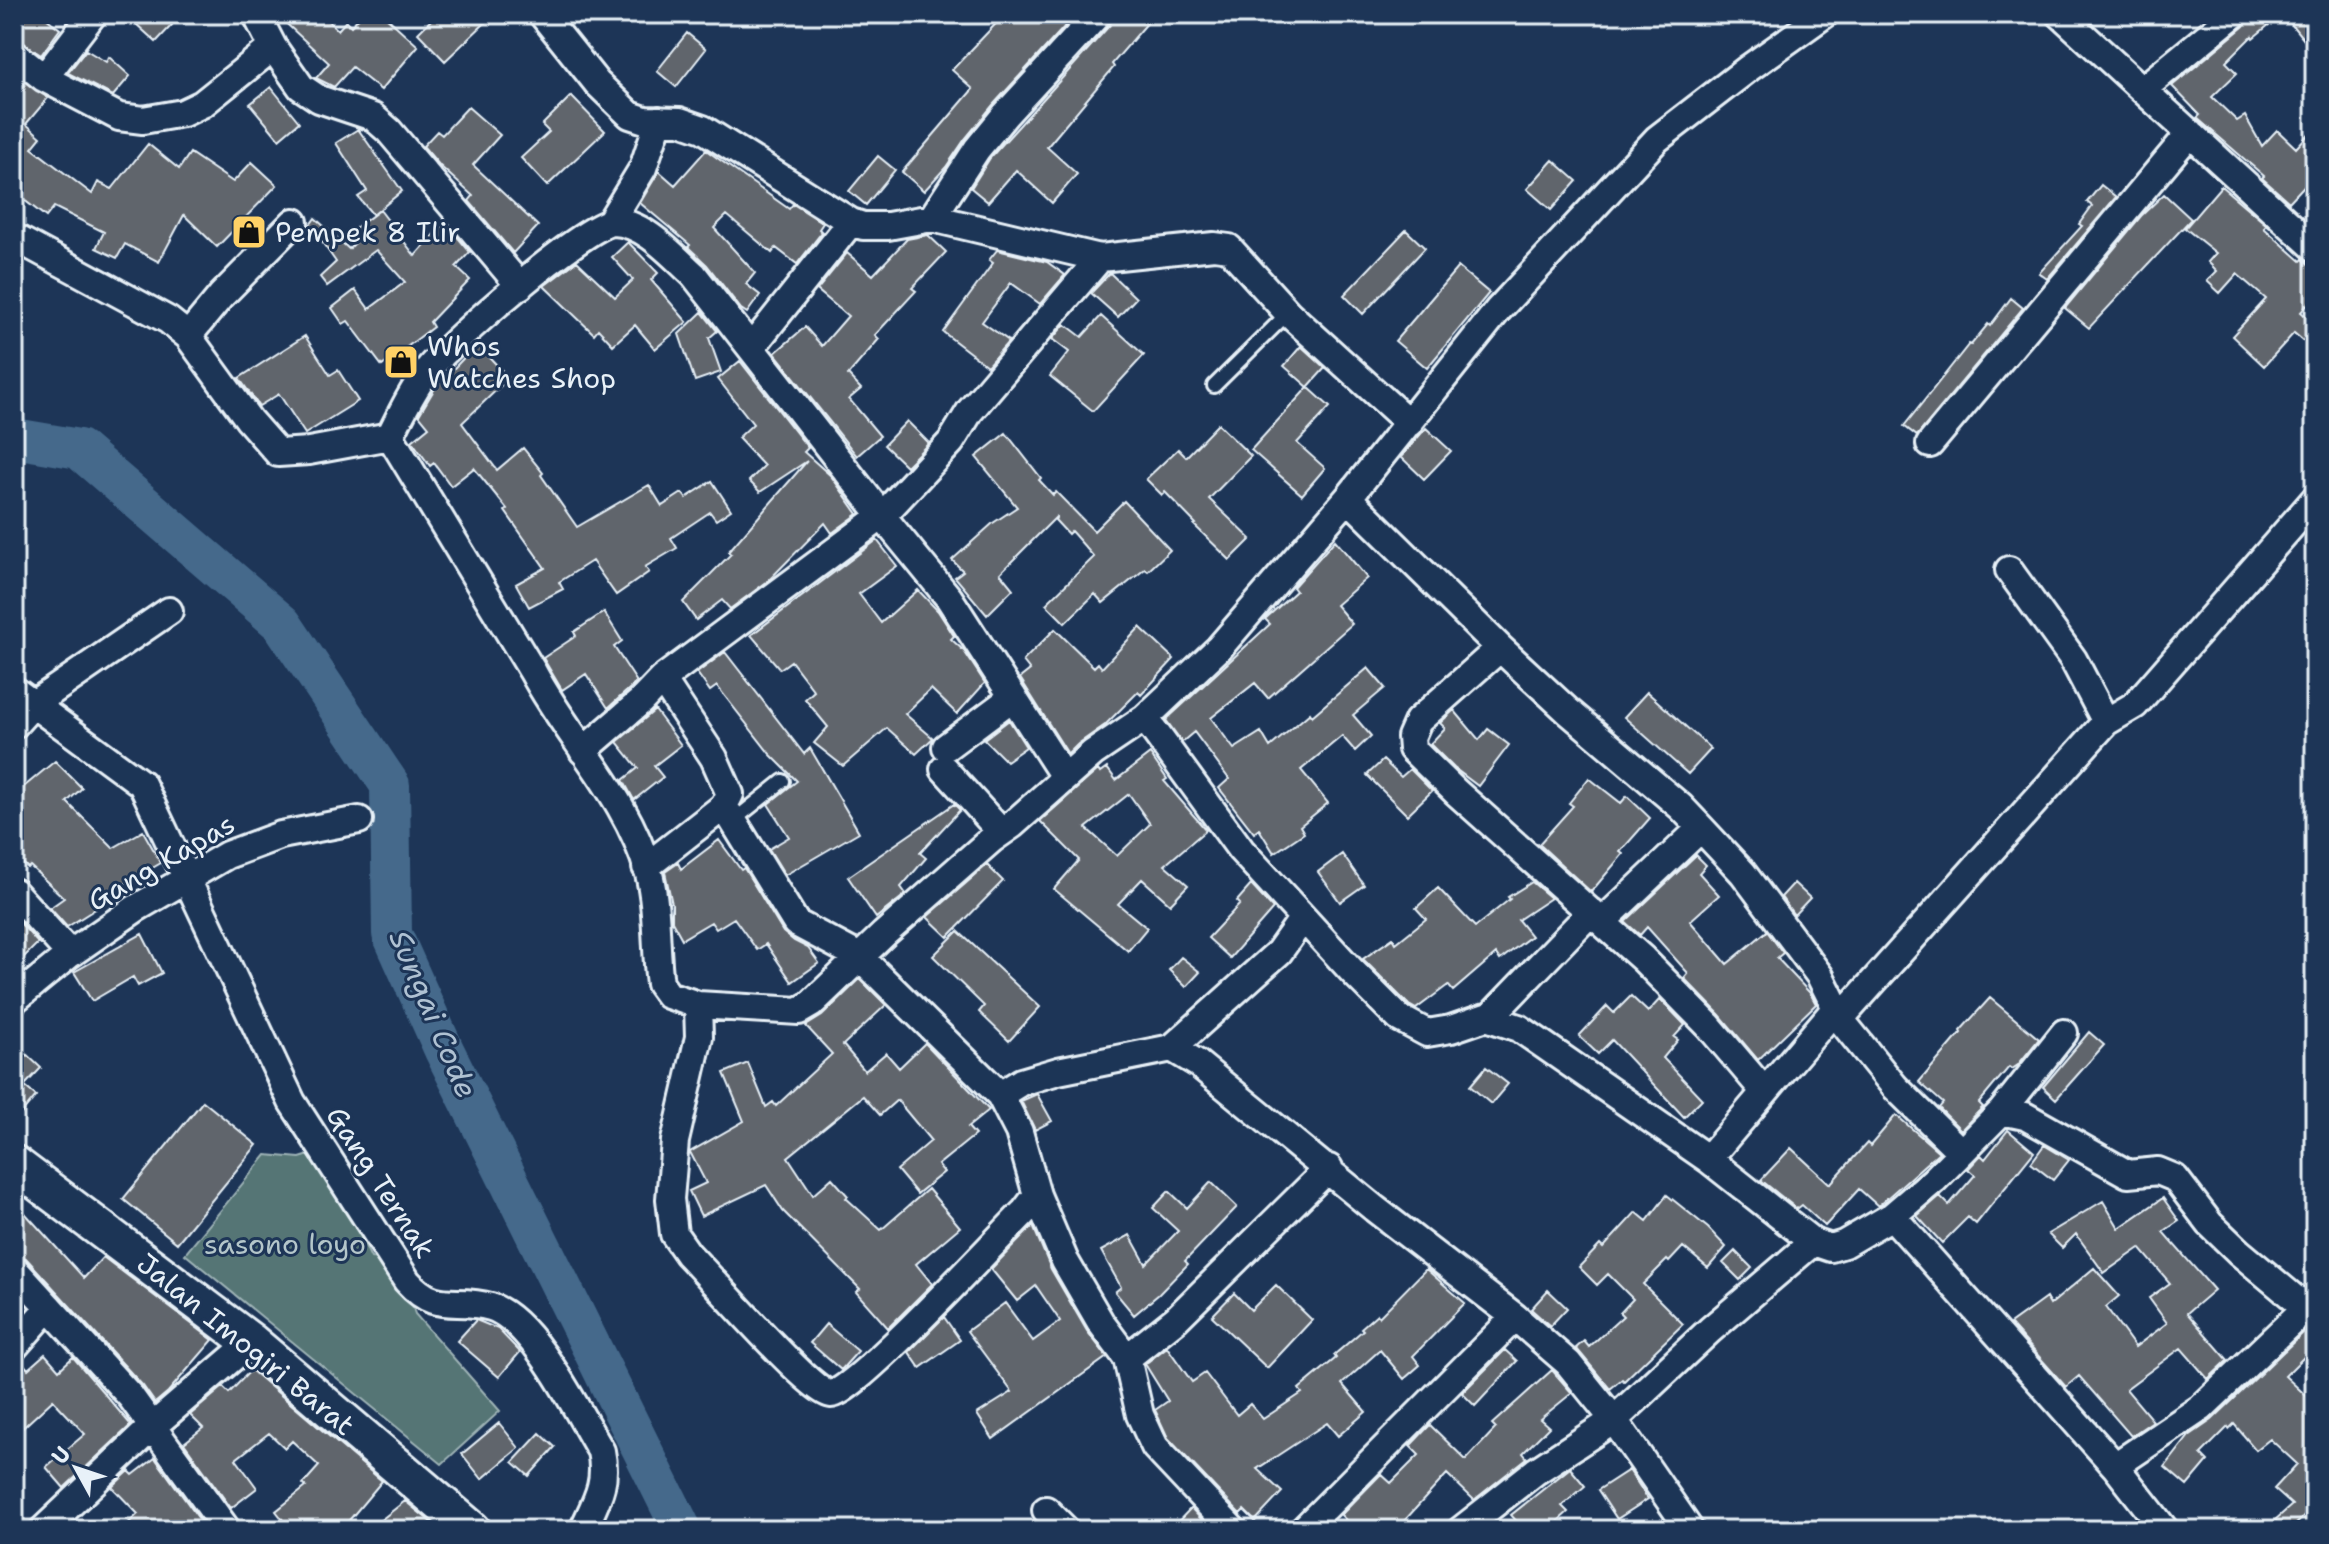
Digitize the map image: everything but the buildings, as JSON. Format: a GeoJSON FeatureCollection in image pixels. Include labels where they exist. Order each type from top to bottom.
{"type":"FeatureCollection","features":[{"type":"Feature","properties":{"kind":"main road","name":"Jalan Imogiri Barat"},"geometry":{"type":"LineString","coordinates":[[19,1177],[251,1342],[458,1526]]}},
{"type":"Feature","properties":{"kind":"street"},"geometry":{"type":"LineString","coordinates":[[44,78],[93,14]]}},
{"type":"Feature","properties":{"kind":"street"},"geometry":{"type":"LineString","coordinates":[[542,14],[617,104],[630,115],[645,120],[680,121],[703,129],[851,222],[863,226],[888,226],[932,218],[1100,258],[1214,246],[1229,248],[1288,313],[1409,423]]}},
{"type":"Feature","properties":{"kind":"street"},"geometry":{"type":"LineString","coordinates":[[932,218],[977,149],[1098,14]]}},
{"type":"Feature","properties":{"kind":"street"},"geometry":{"type":"LineString","coordinates":[[390,436],[551,706],[630,824],[646,867],[655,920],[660,984],[668,995],[698,1005],[799,1011],[811,1004],[860,957],[1093,753],[1145,718],[1219,648],[1348,498],[1498,310],[1657,139],[1825,14]]}},
{"type":"Feature","properties":{"kind":"street"},"geometry":{"type":"LineString","coordinates":[[2060,14],[2315,247]]}},
{"type":"Feature","properties":{"kind":"street"},"geometry":{"type":"LineString","coordinates":[[2143,89],[2234,14]]}},
{"type":"Feature","properties":{"kind":"street"},"geometry":{"type":"LineString","coordinates":[[14,54],[44,78],[119,117],[143,120],[183,113],[202,104],[267,25],[301,87],[319,99],[373,117],[389,131],[520,286]]}},
{"type":"Feature","properties":{"kind":"street"},"geometry":{"type":"LineString","coordinates":[[14,237],[168,320],[188,336],[249,420],[278,453],[322,449],[390,436],[427,370],[484,313],[576,242],[610,222],[643,168],[659,120]]}},
{"type":"Feature","properties":{"kind":"street"},"geometry":{"type":"LineString","coordinates":[[1930,444],[2190,133]]}},
{"type":"Feature","properties":{"kind":"street"},"geometry":{"type":"LineString","coordinates":[[188,336],[221,296],[294,222]]}},
{"type":"Feature","properties":{"kind":"street"},"geometry":{"type":"LineString","coordinates":[[610,222],[628,224],[659,243],[694,275],[949,598],[1065,778]]}},
{"type":"Feature","properties":{"kind":"street"},"geometry":{"type":"LineString","coordinates":[[751,348],[851,222]]}},
{"type":"Feature","properties":{"kind":"street"},"geometry":{"type":"LineString","coordinates":[[583,751],[613,727],[662,679],[882,516],[951,442],[970,411],[1100,258]]}},
{"type":"Feature","properties":{"kind":"street"},"geometry":{"type":"LineString","coordinates":[[1348,498],[1500,648],[1701,828],[1743,873],[1820,976],[1838,1014],[1895,1087],[1961,1152]]}},
{"type":"Feature","properties":{"kind":"street"},"geometry":{"type":"LineString","coordinates":[[1708,1159],[1764,1091],[2106,722],[2135,705],[2315,499]]}},
{"type":"Feature","properties":{"kind":"street"},"geometry":{"type":"LineString","coordinates":[[2009,570],[2073,659],[2106,722]]}},
{"type":"Feature","properties":{"kind":"street"},"geometry":{"type":"LineString","coordinates":[[14,725],[23,697],[169,611]]}},
{"type":"Feature","properties":{"kind":"street"},"geometry":{"type":"LineString","coordinates":[[1500,648],[1418,721],[1411,737],[1412,749],[1643,959],[1708,1025],[1764,1091]]}},
{"type":"Feature","properties":{"kind":"street"},"geometry":{"type":"LineString","coordinates":[[662,679],[714,758],[730,794],[728,814],[796,923],[860,957],[1000,1095],[1019,1132],[1037,1195],[1065,1261],[1101,1323],[1127,1358],[1140,1415],[1155,1447],[1233,1530]]}},
{"type":"Feature","properties":{"kind":"street","name":"Gang Ternak"},"geometry":{"type":"LineString","coordinates":[[23,697],[142,784],[292,1102],[407,1281],[420,1296],[437,1303],[491,1307],[509,1317],[534,1341],[601,1451],[605,1470],[602,1489],[583,1530]]}},
{"type":"Feature","properties":{"kind":"street"},"geometry":{"type":"LineString","coordinates":[[1001,832],[945,758],[1013,697]]}},
{"type":"Feature","properties":{"kind":"street"},"geometry":{"type":"LineString","coordinates":[[1145,718],[1241,850],[1390,1009],[1427,1033],[1451,1029],[1486,1017],[1519,1028],[1708,1159],[1813,1242],[1831,1248],[1844,1244],[1892,1216],[2002,1111],[2064,1033]]}},
{"type":"Feature","properties":{"kind":"street"},"geometry":{"type":"LineString","coordinates":[[646,867],[728,814]]}},
{"type":"Feature","properties":{"kind":"street","name":"Gang Kapas"},"geometry":{"type":"LineString","coordinates":[[14,1000],[70,954],[135,909],[227,855],[281,835],[359,820]]}},
{"type":"Feature","properties":{"kind":"street"},"geometry":{"type":"LineString","coordinates":[[1489,1018],[1597,917],[1701,828]]}},
{"type":"Feature","properties":{"kind":"street"},"geometry":{"type":"LineString","coordinates":[[14,892],[70,954]]}},
{"type":"Feature","properties":{"kind":"street"},"geometry":{"type":"LineString","coordinates":[[1000,1095],[1021,1082],[1058,1071],[1172,1048],[1279,952],[1303,918]]}},
{"type":"Feature","properties":{"kind":"street"},"geometry":{"type":"LineString","coordinates":[[698,1005],[699,1037],[675,1141],[670,1199],[674,1234],[688,1254],[789,1361],[822,1391],[833,1395],[841,1392],[877,1360],[929,1310],[1037,1195]]}},
{"type":"Feature","properties":{"kind":"street"},"geometry":{"type":"LineString","coordinates":[[1172,1048],[1197,1063],[1329,1168],[1375,1209],[1515,1317],[1568,1363],[1614,1420],[1690,1530]]}},
{"type":"Feature","properties":{"kind":"street"},"geometry":{"type":"LineString","coordinates":[[2002,1111],[2025,1116],[2128,1174],[2158,1171],[2175,1178],[2210,1224],[2310,1314],[2201,1408],[2115,1466]]}},
{"type":"Feature","properties":{"kind":"street"},"geometry":{"type":"LineString","coordinates":[[1127,1358],[1176,1319],[1329,1168]]}},
{"type":"Feature","properties":{"kind":"street"},"geometry":{"type":"LineString","coordinates":[[1892,1216],[2115,1466],[2165,1530]]}},
{"type":"Feature","properties":{"kind":"street"},"geometry":{"type":"LineString","coordinates":[[1461,1530],[1536,1471],[1614,1420],[1751,1293],[1813,1242]]}},
{"type":"Feature","properties":{"kind":"street"},"geometry":{"type":"LineString","coordinates":[[14,1269],[105,1366],[153,1426],[227,1530]]}},
{"type":"Feature","properties":{"kind":"street"},"geometry":{"type":"LineString","coordinates":[[14,1347],[49,1307]]}},
{"type":"Feature","properties":{"kind":"street"},"geometry":{"type":"LineString","coordinates":[[1303,1530],[1515,1317]]}},
{"type":"Feature","properties":{"kind":"street"},"geometry":{"type":"LineString","coordinates":[[43,1530],[153,1426],[251,1342]]}},
{"type":"Feature","properties":{"kind":"street"},"geometry":{"type":"LineString","coordinates":[[1046,1510],[1066,1530]]}},
{"type":"Feature","properties":{"kind":"lane"},"geometry":{"type":"LineString","coordinates":[[1214,386],[1288,313]]}},
{"type":"Feature","properties":{"kind":"lane"},"geometry":{"type":"LineString","coordinates":[[728,814],[783,781]]}},
{"type":"Feature","properties":{"kind":"green space","name":"sasono loyo"},"geometry":{"type":"Polygon","coordinates":[[[313,1154],[328,1168],[371,1258],[398,1262],[415,1314],[500,1411],[442,1464],[185,1254],[266,1155],[300,1158],[313,1154]]]}},
{"type":"Feature","properties":{"kind":"waterway","name":"Sungai Code"},"geometry":{"type":"LineString","coordinates":[[14,438],[79,449],[282,624],[390,785],[392,934],[444,1050],[682,1530]]}},
{"type":"Feature","properties":{"kind":"place","name":"Pempek 8 Ilir"},"geometry":{"type":"Point","coordinates":[249,232]}},
{"type":"Feature","properties":{"kind":"place","name":"Whos Watches Shop"},"geometry":{"type":"Point","coordinates":[401,362]}}]}
